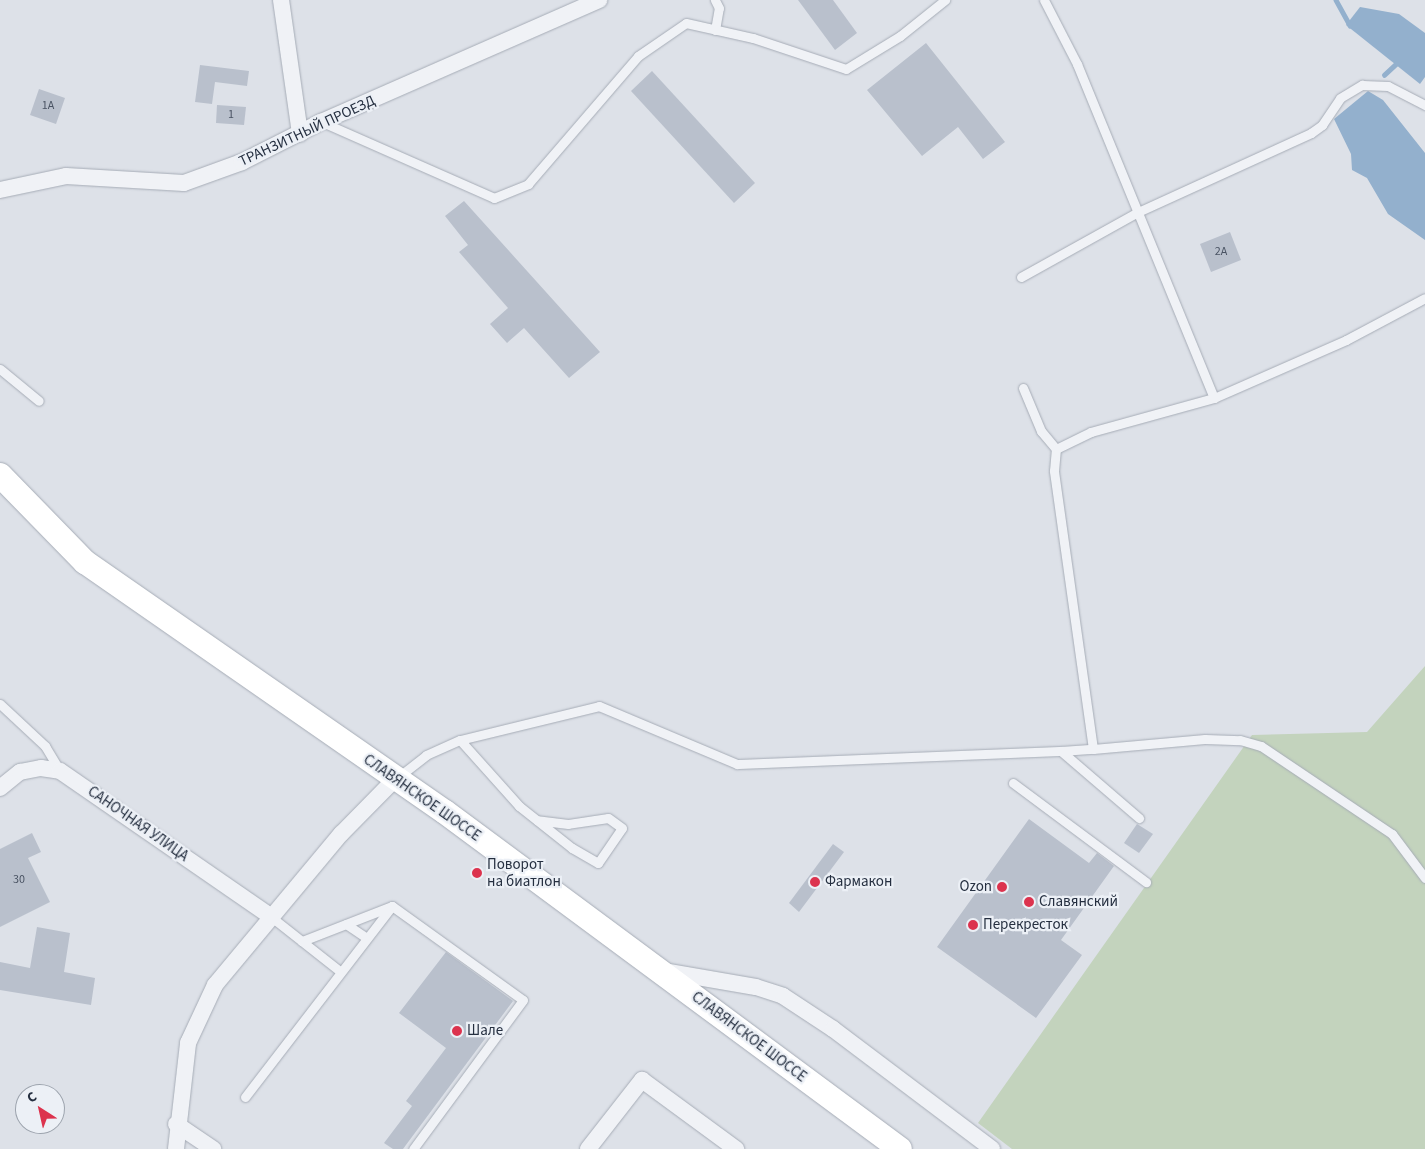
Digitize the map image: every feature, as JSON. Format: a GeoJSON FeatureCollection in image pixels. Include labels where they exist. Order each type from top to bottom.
{"type":"FeatureCollection","features":[{"type":"Feature","properties":{"kind":"main road","name":"СЛАВЯНСКОЕ ШОССЕ"},"geometry":{"type":"LineString","coordinates":[[0,475],[85,562],[395,779],[662,970],[900,1149]]}},
{"type":"Feature","properties":{"kind":"street"},"geometry":{"type":"LineString","coordinates":[[281,0],[300,134]]}},
{"type":"Feature","properties":{"kind":"street","name":"ТРАНЗИТНЫЙ ПРОЕЗД"},"geometry":{"type":"LineString","coordinates":[[0,190],[66,176],[184,183],[242,162],[321,122],[599,0]]}},
{"type":"Feature","properties":{"kind":"street"},"geometry":{"type":"LineString","coordinates":[[0,788],[20,772],[41,768],[60,771]]}},
{"type":"Feature","properties":{"kind":"street","name":"САНОЧНАЯ УЛИЦА"},"geometry":{"type":"LineString","coordinates":[[60,771],[270,916]]}},
{"type":"Feature","properties":{"kind":"street"},"geometry":{"type":"LineString","coordinates":[[176,1149],[176,1124],[188,1042],[215,985],[270,916],[395,779]]}},
{"type":"Feature","properties":{"kind":"street"},"geometry":{"type":"LineString","coordinates":[[662,970],[756,987],[783,996],[833,1029],[992,1149]]}},
{"type":"Feature","properties":{"kind":"street"},"geometry":{"type":"LineString","coordinates":[[588,1149],[642,1080],[736,1149]]}},
{"type":"Feature","properties":{"kind":"street"},"geometry":{"type":"LineString","coordinates":[[176,1124],[213,1149]]}},
{"type":"Feature","properties":{"kind":"lane"},"geometry":{"type":"LineString","coordinates":[[715,0],[719,8],[715,30]]}},
{"type":"Feature","properties":{"kind":"lane"},"geometry":{"type":"LineString","coordinates":[[321,122],[494,198],[528,184],[638,56],[686,23],[846,69],[900,36],[945,0]]}},
{"type":"Feature","properties":{"kind":"lane"},"geometry":{"type":"LineString","coordinates":[[1044,0],[1077,64],[1214,398]]}},
{"type":"Feature","properties":{"kind":"lane"},"geometry":{"type":"LineString","coordinates":[[1021,277],[1138,212],[1311,133],[1322,125],[1340,98],[1362,85],[1388,86],[1425,105]]}},
{"type":"Feature","properties":{"kind":"lane"},"geometry":{"type":"LineString","coordinates":[[1056,449],[1091,432],[1214,398],[1346,340],[1425,298]]}},
{"type":"Feature","properties":{"kind":"lane"},"geometry":{"type":"LineString","coordinates":[[0,370],[39,401]]}},
{"type":"Feature","properties":{"kind":"lane"},"geometry":{"type":"LineString","coordinates":[[1023,388],[1041,431],[1056,449],[1054,472],[1093,749]]}},
{"type":"Feature","properties":{"kind":"lane"},"geometry":{"type":"LineString","coordinates":[[0,704],[45,746],[60,771]]}},
{"type":"Feature","properties":{"kind":"lane"},"geometry":{"type":"LineString","coordinates":[[395,779],[426,755],[460,740],[599,706],[738,764],[1061,751],[1205,739],[1240,740],[1261,746],[1392,834],[1425,878]]}},
{"type":"Feature","properties":{"kind":"lane"},"geometry":{"type":"LineString","coordinates":[[460,740],[519,806],[536,820],[598,863],[622,828],[608,818],[568,824],[536,820]]}},
{"type":"Feature","properties":{"kind":"lane"},"geometry":{"type":"LineString","coordinates":[[1061,751],[1139,818]]}},
{"type":"Feature","properties":{"kind":"lane"},"geometry":{"type":"LineString","coordinates":[[1013,782],[1146,882]]}},
{"type":"Feature","properties":{"kind":"lane"},"geometry":{"type":"LineString","coordinates":[[302,941],[392,906]]}},
{"type":"Feature","properties":{"kind":"lane"},"geometry":{"type":"LineString","coordinates":[[245,1097],[392,906]]}},
{"type":"Feature","properties":{"kind":"lane"},"geometry":{"type":"LineString","coordinates":[[392,906],[523,1000],[413,1149]]}},
{"type":"Feature","properties":{"kind":"lane"},"geometry":{"type":"LineString","coordinates":[[270,916],[341,972]]}},
{"type":"Feature","properties":{"kind":"lane"},"geometry":{"type":"LineString","coordinates":[[346,924],[367,938]]}},
{"type":"Feature","properties":{"kind":"green space"},"geometry":{"type":"Polygon","coordinates":[[[1425,666],[1425,1149],[1012,1149],[978,1123],[1252,735],[1367,732],[1425,666]]]}},
{"type":"Feature","properties":{"kind":"water"},"geometry":{"type":"Polygon","coordinates":[[[1360,7],[1399,14],[1425,33],[1425,77],[1420,84],[1346,25],[1360,7]]]}},
{"type":"Feature","properties":{"kind":"water"},"geometry":{"type":"Polygon","coordinates":[[[1368,91],[1383,100],[1425,153],[1425,240],[1388,214],[1367,178],[1352,170],[1351,154],[1334,119],[1368,91]]]}},
{"type":"Feature","properties":{"kind":"building"},"geometry":{"type":"Polygon","coordinates":[[[798,0],[833,0],[857,33],[835,50],[798,0]]]}},
{"type":"Feature","properties":{"kind":"building"},"geometry":{"type":"Polygon","coordinates":[[[926,43],[1005,142],[983,159],[958,127],[922,156],[867,90],[926,43]]]}},
{"type":"Feature","properties":{"kind":"building"},"geometry":{"type":"Polygon","coordinates":[[[200,65],[249,71],[247,86],[215,82],[212,104],[195,102],[200,65]]]}},
{"type":"Feature","properties":{"kind":"building"},"geometry":{"type":"Polygon","coordinates":[[[652,71],[755,183],[734,203],[631,91],[652,71]]]}},
{"type":"Feature","properties":{"kind":"building"},"geometry":{"type":"Polygon","coordinates":[[[39,89],[65,98],[56,124],[30,115],[39,89]]]}},
{"type":"Feature","properties":{"kind":"building"},"geometry":{"type":"Polygon","coordinates":[[[217,105],[246,107],[244,125],[216,123],[217,105]]]}},
{"type":"Feature","properties":{"kind":"building"},"geometry":{"type":"Polygon","coordinates":[[[464,201],[600,352],[569,378],[524,328],[507,343],[490,324],[508,308],[459,252],[468,245],[445,216],[464,201]]]}},
{"type":"Feature","properties":{"kind":"building"},"geometry":{"type":"Polygon","coordinates":[[[1230,232],[1241,260],[1211,272],[1200,244],[1230,232]]]}},
{"type":"Feature","properties":{"kind":"building","name":"Славянский"},"geometry":{"type":"Polygon","coordinates":[[[1029,819],[1089,863],[1097,853],[1114,866],[1061,940],[1082,955],[1036,1018],[937,947],[1029,819]]]}},
{"type":"Feature","properties":{"kind":"building"},"geometry":{"type":"Polygon","coordinates":[[[1137,824],[1153,834],[1139,853],[1124,843],[1137,824]]]}},
{"type":"Feature","properties":{"kind":"building"},"geometry":{"type":"Polygon","coordinates":[[[32,833],[41,852],[28,858],[50,902],[0,927],[0,849],[32,833]]]}},
{"type":"Feature","properties":{"kind":"building"},"geometry":{"type":"Polygon","coordinates":[[[833,844],[844,852],[799,912],[789,903],[833,844]]]}},
{"type":"Feature","properties":{"kind":"building"},"geometry":{"type":"Polygon","coordinates":[[[37,927],[70,933],[64,972],[95,978],[91,1005],[0,990],[0,962],[30,968],[37,927]]]}},
{"type":"Feature","properties":{"kind":"building","name":"Шале"},"geometry":{"type":"Polygon","coordinates":[[[446,952],[513,1001],[403,1149],[393,1149],[384,1143],[412,1106],[406,1101],[446,1048],[399,1013],[446,952]]]}},
{"type":"Feature","properties":{"kind":"waterway"},"geometry":{"type":"LineString","coordinates":[[1336,0],[1350,25]]}},
{"type":"Feature","properties":{"kind":"waterway"},"geometry":{"type":"LineString","coordinates":[[1384,75],[1398,62]]}},
{"type":"Feature","properties":{"kind":"place","name":"Поворот на биатлон"},"geometry":{"type":"Point","coordinates":[477,873]}},
{"type":"Feature","properties":{"kind":"place","name":"Фармакон"},"geometry":{"type":"Point","coordinates":[815,882]}},
{"type":"Feature","properties":{"kind":"place","name":"Ozon"},"geometry":{"type":"Point","coordinates":[1002,887]}},
{"type":"Feature","properties":{"kind":"place","name":"Славянский"},"geometry":{"type":"Point","coordinates":[1029,902]}},
{"type":"Feature","properties":{"kind":"place","name":"Перекресток"},"geometry":{"type":"Point","coordinates":[973,925]}},
{"type":"Feature","properties":{"kind":"place","name":"Шале"},"geometry":{"type":"Point","coordinates":[457,1031]}}]}
